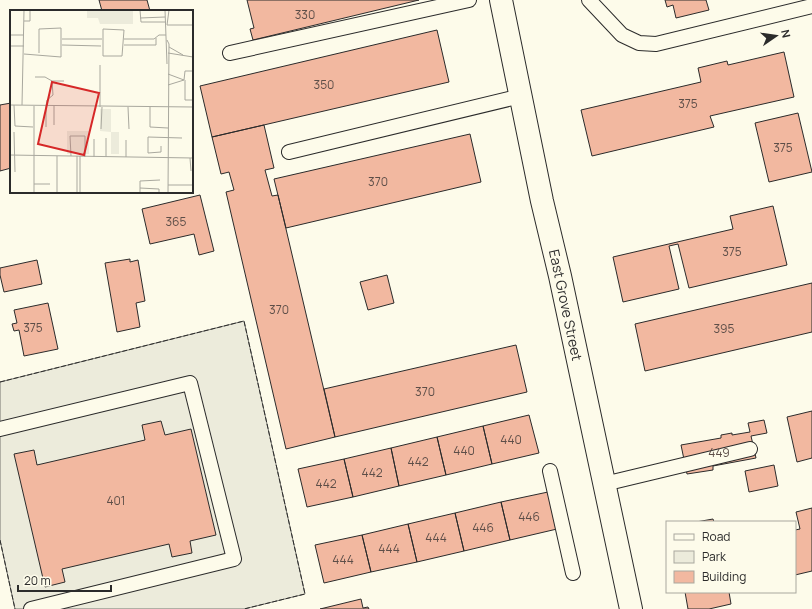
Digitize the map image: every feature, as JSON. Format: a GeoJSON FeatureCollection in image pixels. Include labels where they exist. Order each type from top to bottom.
{"type":"FeatureCollection","features":[{"type":"Feature","properties":{"kind":"street","name":"East Grove Street"},"geometry":{"type":"LineString","coordinates":[[501,0],[522,96],[542,201],[631,609]]}},
{"type":"Feature","properties":{"kind":"lane"},"geometry":{"type":"LineString","coordinates":[[230,53],[469,0]]}},
{"type":"Feature","properties":{"kind":"lane"},"geometry":{"type":"LineString","coordinates":[[589,0],[622,35],[639,43],[656,44],[812,6]]}},
{"type":"Feature","properties":{"kind":"lane"},"geometry":{"type":"LineString","coordinates":[[289,152],[522,96]]}},
{"type":"Feature","properties":{"kind":"lane"},"geometry":{"type":"LineString","coordinates":[[0,429],[190,382],[234,559],[31,609]]}},
{"type":"Feature","properties":{"kind":"lane"},"geometry":{"type":"LineString","coordinates":[[604,484],[750,449]]}},
{"type":"Feature","properties":{"kind":"lane"},"geometry":{"type":"LineString","coordinates":[[550,471],[573,572]]}},
{"type":"Feature","properties":{"kind":"green space"},"geometry":{"type":"Polygon","coordinates":[[[244,321],[305,594],[244,609],[15,609],[0,540],[0,382],[244,321]]]}},
{"type":"Feature","properties":{"kind":"building"},"geometry":{"type":"Polygon","coordinates":[[[99,0],[147,0],[150,10],[102,10],[99,0]]]}},
{"type":"Feature","properties":{"kind":"building"},"geometry":{"type":"Polygon","coordinates":[[[247,0],[419,0],[253,40],[250,29],[254,28],[247,0]]]}},
{"type":"Feature","properties":{"kind":"building"},"geometry":{"type":"Polygon","coordinates":[[[665,0],[706,0],[709,10],[676,18],[673,5],[667,7],[665,0]]]}},
{"type":"Feature","properties":{"kind":"building"},"geometry":{"type":"Polygon","coordinates":[[[437,30],[449,82],[212,137],[200,86],[437,30]]]}},
{"type":"Feature","properties":{"kind":"building"},"geometry":{"type":"Polygon","coordinates":[[[784,52],[794,97],[710,116],[714,127],[592,156],[581,110],[701,82],[698,68],[727,61],[728,65],[784,52]]]}},
{"type":"Feature","properties":{"kind":"building"},"geometry":{"type":"Polygon","coordinates":[[[10,103],[10,168],[0,171],[0,105],[10,103]]]}},
{"type":"Feature","properties":{"kind":"building"},"geometry":{"type":"Polygon","coordinates":[[[798,113],[812,172],[769,182],[755,123],[798,113]]]}},
{"type":"Feature","properties":{"kind":"building"},"geometry":{"type":"Polygon","coordinates":[[[264,125],[274,168],[265,170],[272,196],[278,195],[335,437],[286,449],[226,192],[234,190],[229,172],[221,174],[212,137],[264,125]]]}},
{"type":"Feature","properties":{"kind":"building"},"geometry":{"type":"Polygon","coordinates":[[[470,134],[481,182],[286,228],[274,179],[470,134]]]}},
{"type":"Feature","properties":{"kind":"building"},"geometry":{"type":"Polygon","coordinates":[[[200,195],[214,251],[199,255],[194,234],[150,244],[142,209],[200,195]]]}},
{"type":"Feature","properties":{"kind":"building"},"geometry":{"type":"Polygon","coordinates":[[[773,206],[787,265],[689,288],[678,244],[669,246],[679,289],[623,302],[613,257],[733,229],[730,216],[773,206]]]}},
{"type":"Feature","properties":{"kind":"building"},"geometry":{"type":"Polygon","coordinates":[[[130,259],[130,262],[138,260],[145,301],[136,303],[140,327],[117,332],[105,263],[130,259]]]}},
{"type":"Feature","properties":{"kind":"building"},"geometry":{"type":"Polygon","coordinates":[[[37,260],[42,284],[4,292],[0,268],[37,260]]]}},
{"type":"Feature","properties":{"kind":"building"},"geometry":{"type":"Polygon","coordinates":[[[387,275],[394,303],[368,310],[360,282],[387,275]]]}},
{"type":"Feature","properties":{"kind":"building"},"geometry":{"type":"Polygon","coordinates":[[[812,283],[812,332],[645,371],[635,324],[812,283]]]}},
{"type":"Feature","properties":{"kind":"building"},"geometry":{"type":"Polygon","coordinates":[[[48,303],[58,349],[24,356],[19,330],[14,331],[12,324],[17,323],[14,310],[48,303]]]}},
{"type":"Feature","properties":{"kind":"building"},"geometry":{"type":"Polygon","coordinates":[[[516,345],[527,392],[335,437],[324,389],[516,345]]]}},
{"type":"Feature","properties":{"kind":"building"},"geometry":{"type":"Polygon","coordinates":[[[812,411],[812,458],[797,462],[787,417],[812,411]]]}},
{"type":"Feature","properties":{"kind":"building"},"geometry":{"type":"Polygon","coordinates":[[[529,415],[539,453],[492,464],[483,426],[529,415]]]}},
{"type":"Feature","properties":{"kind":"building"},"geometry":{"type":"Polygon","coordinates":[[[764,420],[767,433],[751,436],[756,458],[713,466],[713,470],[687,474],[681,445],[721,438],[721,435],[750,432],[748,423],[764,420]]]}},
{"type":"Feature","properties":{"kind":"building"},"geometry":{"type":"Polygon","coordinates":[[[161,421],[165,435],[191,429],[216,535],[190,541],[192,553],[172,557],[169,544],[62,569],[65,582],[45,587],[14,454],[34,450],[37,465],[145,440],[142,425],[161,421]]]}},
{"type":"Feature","properties":{"kind":"building"},"geometry":{"type":"Polygon","coordinates":[[[483,426],[492,464],[446,475],[437,437],[483,426]]]}},
{"type":"Feature","properties":{"kind":"building"},"geometry":{"type":"Polygon","coordinates":[[[437,437],[446,475],[399,486],[391,448],[437,437]]]}},
{"type":"Feature","properties":{"kind":"building"},"geometry":{"type":"Polygon","coordinates":[[[391,448],[399,486],[353,497],[344,459],[391,448]]]}},
{"type":"Feature","properties":{"kind":"building"},"geometry":{"type":"Polygon","coordinates":[[[344,459],[353,497],[307,507],[298,469],[344,459]]]}},
{"type":"Feature","properties":{"kind":"building"},"geometry":{"type":"Polygon","coordinates":[[[774,465],[778,486],[749,492],[745,471],[774,465]]]}},
{"type":"Feature","properties":{"kind":"building"},"geometry":{"type":"Polygon","coordinates":[[[548,492],[557,529],[510,540],[501,502],[548,492]]]}},
{"type":"Feature","properties":{"kind":"building"},"geometry":{"type":"Polygon","coordinates":[[[501,502],[510,540],[464,551],[455,513],[501,502]]]}},
{"type":"Feature","properties":{"kind":"building"},"geometry":{"type":"Polygon","coordinates":[[[812,508],[812,571],[796,575],[796,530],[800,529],[796,512],[812,508]]]}},
{"type":"Feature","properties":{"kind":"building"},"geometry":{"type":"Polygon","coordinates":[[[455,513],[464,551],[417,562],[408,524],[455,513]]]}},
{"type":"Feature","properties":{"kind":"building"},"geometry":{"type":"Polygon","coordinates":[[[713,519],[714,521],[702,521],[713,519]]]}},
{"type":"Feature","properties":{"kind":"building"},"geometry":{"type":"Polygon","coordinates":[[[408,524],[417,562],[371,572],[362,535],[408,524]]]}},
{"type":"Feature","properties":{"kind":"building"},"geometry":{"type":"Polygon","coordinates":[[[362,535],[371,572],[324,583],[315,545],[362,535]]]}},
{"type":"Feature","properties":{"kind":"building"},"geometry":{"type":"Polygon","coordinates":[[[685,593],[729,593],[731,604],[709,609],[688,609],[685,593]]]}},
{"type":"Feature","properties":{"kind":"building"},"geometry":{"type":"Polygon","coordinates":[[[361,599],[363,608],[368,607],[369,609],[320,609],[361,599]]]}},
{"type":"Feature","properties":{"kind":"fence"},"geometry":{"type":"LineString","coordinates":[[0,382],[244,321],[305,594],[244,609]]}},
{"type":"Feature","properties":{"kind":"fence"},"geometry":{"type":"LineString","coordinates":[[0,540],[15,609]]}}]}
